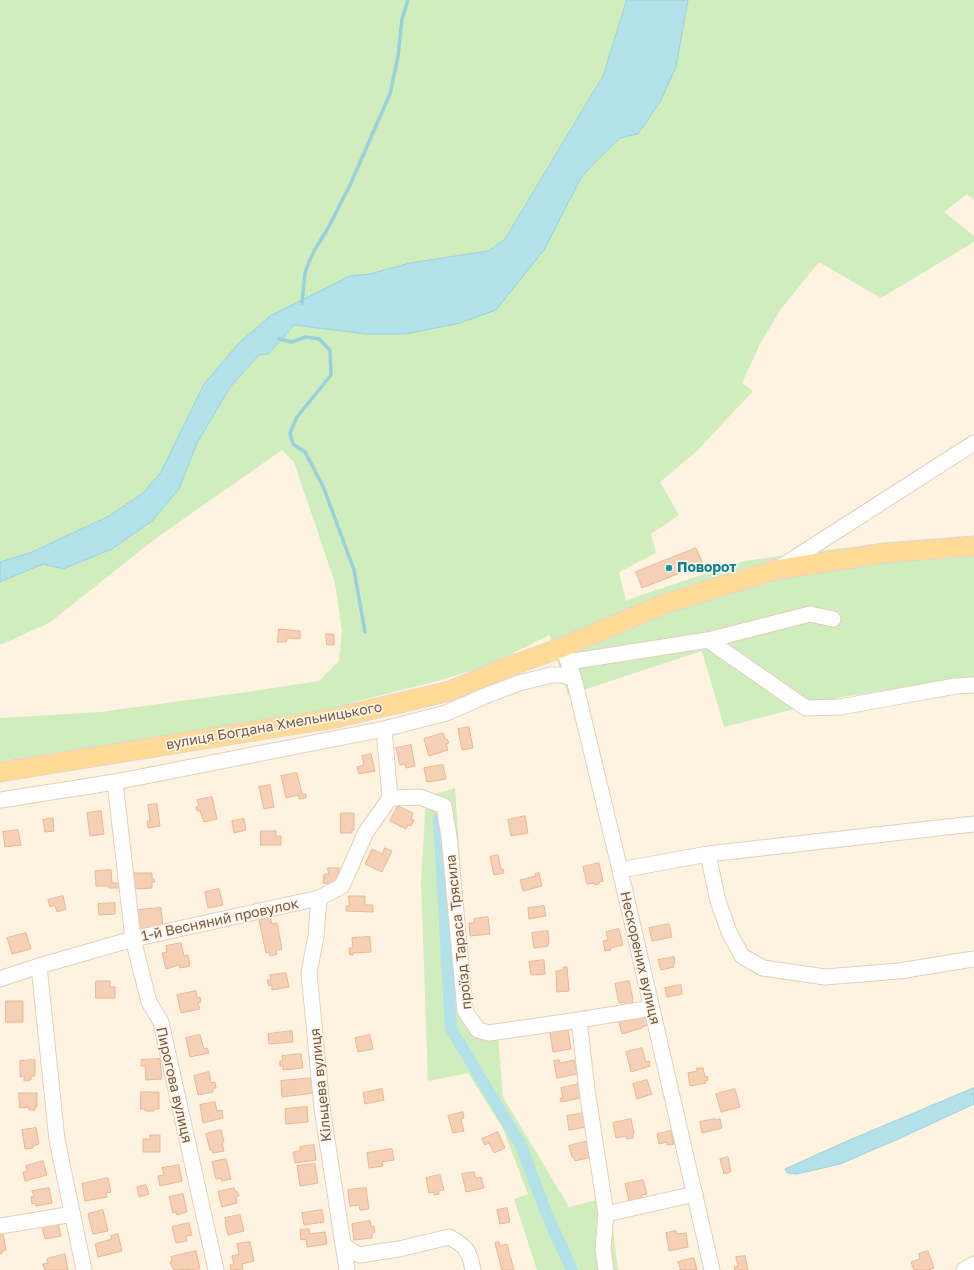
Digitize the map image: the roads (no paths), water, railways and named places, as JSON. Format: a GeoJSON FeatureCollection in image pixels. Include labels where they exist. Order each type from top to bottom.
{"type":"FeatureCollection","features":[{"type":"Feature","properties":{"kind":"main road","name":"вулиця Богдана Хмельницького"},"geometry":{"type":"LineString","coordinates":[[0,772],[335,718],[450,691],[508,667],[566,654],[664,604],[775,570],[885,553],[974,546]]}},
{"type":"Feature","properties":{"kind":"street"},"geometry":{"type":"LineString","coordinates":[[775,570],[974,443]]}},
{"type":"Feature","properties":{"kind":"street"},"geometry":{"type":"LineString","coordinates":[[566,654],[708,640],[810,614],[833,619]]}},
{"type":"Feature","properties":{"kind":"street"},"geometry":{"type":"LineString","coordinates":[[708,640],[806,708],[840,707],[956,686],[974,686]]}},
{"type":"Feature","properties":{"kind":"street","name":"Нескорених вулиця"},"geometry":{"type":"LineString","coordinates":[[566,654],[574,679],[620,870],[712,1270]]}},
{"type":"Feature","properties":{"kind":"street"},"geometry":{"type":"LineString","coordinates":[[0,800],[115,782],[384,729],[446,713],[485,696],[551,675],[562,675],[574,679]]}},
{"type":"Feature","properties":{"kind":"street"},"geometry":{"type":"LineString","coordinates":[[384,729],[390,798]]}},
{"type":"Feature","properties":{"kind":"street","name":"Пирогова вулиця"},"geometry":{"type":"LineString","coordinates":[[115,782],[133,939],[149,1002],[161,1022],[216,1270]]}},
{"type":"Feature","properties":{"kind":"street","name":"1-й Весняний провулок"},"geometry":{"type":"LineString","coordinates":[[0,979],[39,966],[133,939],[319,898],[342,886],[366,832],[390,798]]}},
{"type":"Feature","properties":{"kind":"street","name":"проїзд Тараса Трясила"},"geometry":{"type":"LineString","coordinates":[[390,798],[420,798],[444,806],[449,836],[465,1011],[478,1030],[489,1033],[652,1008]]}},
{"type":"Feature","properties":{"kind":"street"},"geometry":{"type":"LineString","coordinates":[[620,870],[708,854],[974,824]]}},
{"type":"Feature","properties":{"kind":"street"},"geometry":{"type":"LineString","coordinates":[[708,854],[718,902],[729,932],[742,956],[763,968],[825,977],[899,971],[974,959]]}},
{"type":"Feature","properties":{"kind":"street","name":"Кільцева вулиця"},"geometry":{"type":"LineString","coordinates":[[319,898],[316,936],[309,973],[322,1108],[348,1270]]}},
{"type":"Feature","properties":{"kind":"street"},"geometry":{"type":"LineString","coordinates":[[39,966],[57,1140],[84,1270]]}},
{"type":"Feature","properties":{"kind":"street"},"geometry":{"type":"LineString","coordinates":[[579,1020],[587,1090],[606,1214],[603,1248],[606,1270]]}},
{"type":"Feature","properties":{"kind":"street"},"geometry":{"type":"LineString","coordinates":[[606,1214],[694,1194]]}},
{"type":"Feature","properties":{"kind":"street"},"geometry":{"type":"LineString","coordinates":[[0,1226],[73,1214]]}},
{"type":"Feature","properties":{"kind":"street"},"geometry":{"type":"LineString","coordinates":[[343,1245],[359,1255],[399,1249],[449,1237],[462,1245],[470,1254],[473,1270]]}},
{"type":"Feature","properties":{"kind":"street"},"geometry":{"type":"LineString","coordinates":[[964,1270],[974,1264]]}},
{"type":"Feature","properties":{"kind":"water"},"geometry":{"type":"Polygon","coordinates":[[[627,0],[688,0],[676,67],[660,102],[638,134],[620,138],[592,165],[580,180],[544,250],[496,310],[460,323],[405,334],[366,334],[295,325],[268,354],[259,355],[231,386],[197,443],[179,489],[152,521],[112,549],[63,569],[43,564],[0,582],[0,562],[32,552],[109,516],[143,493],[161,472],[204,384],[239,343],[270,316],[350,276],[370,274],[410,263],[488,251],[505,239],[603,76],[627,0]]]}},
{"type":"Feature","properties":{"kind":"water"},"geometry":{"type":"Polygon","coordinates":[[[974,1088],[974,1104],[840,1164],[797,1174],[787,1173],[785,1169],[845,1142],[974,1088]]]}},
{"type":"Feature","properties":{"kind":"waterway"},"geometry":{"type":"LineString","coordinates":[[302,303],[305,273],[309,262],[350,185],[390,94],[398,56],[402,19],[408,0]]}},
{"type":"Feature","properties":{"kind":"waterway"},"geometry":{"type":"LineString","coordinates":[[279,339],[291,342],[306,337],[319,339],[330,350],[331,375],[297,417],[290,433],[293,444],[305,452],[323,486],[354,570],[365,632]]}},
{"type":"Feature","properties":{"kind":"waterway"},"geometry":{"type":"LineString","coordinates":[[439,819],[451,1029],[521,1145],[547,1215],[572,1270]]}},
{"type":"Feature","properties":{"kind":"place","name":"Поворот"},"geometry":{"type":"Point","coordinates":[669,568]}}]}
